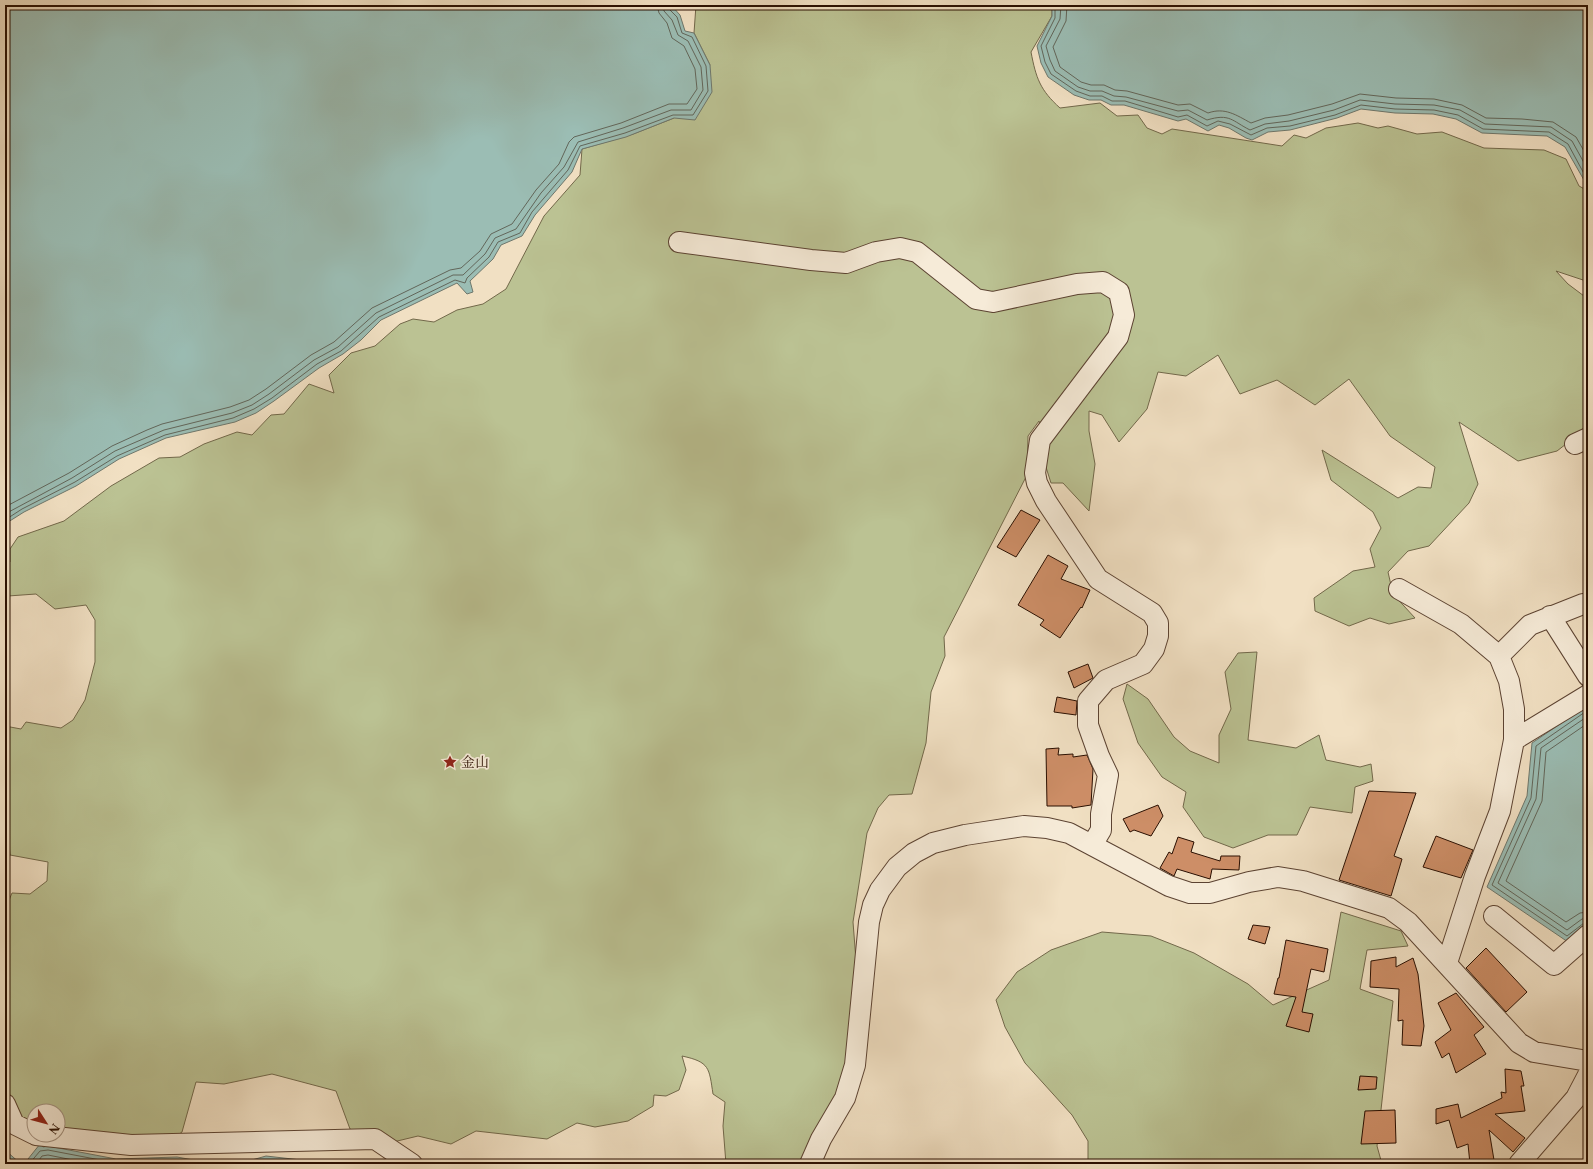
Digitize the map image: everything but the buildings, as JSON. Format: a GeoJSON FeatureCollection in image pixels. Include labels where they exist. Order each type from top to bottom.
{"type":"FeatureCollection","features":[{"type":"Feature","properties":{"kind":"street"},"geometry":{"type":"LineString","coordinates":[[679,242],[811,260],[846,262],[876,252],[900,248],[918,252],[976,299],[993,302],[1077,284],[1103,282],[1119,292],[1124,315],[1118,337],[1040,440],[1035,473],[1037,483],[1046,501],[1098,579],[1152,614],[1158,623],[1158,636],[1154,649],[1143,664],[1106,680],[1088,701],[1088,725],[1099,756],[1108,775],[1101,814],[1101,830],[1092,845]]}},
{"type":"Feature","properties":{"kind":"street"},"geometry":{"type":"LineString","coordinates":[[1399,589],[1461,624],[1499,656],[1509,682],[1514,709],[1514,740],[1500,811],[1475,876],[1447,963]]}},
{"type":"Feature","properties":{"kind":"street"},"geometry":{"type":"LineString","coordinates":[[1499,656],[1530,625],[1583,604]]}},
{"type":"Feature","properties":{"kind":"street"},"geometry":{"type":"LineString","coordinates":[[1550,616],[1588,676]]}},
{"type":"Feature","properties":{"kind":"street"},"geometry":{"type":"LineString","coordinates":[[1514,740],[1588,695]]}},
{"type":"Feature","properties":{"kind":"street"},"geometry":{"type":"LineString","coordinates":[[810,1164],[821,1139],[845,1098],[855,1065],[869,922],[873,905],[880,890],[897,867],[914,853],[933,843],[995,830],[1024,826],[1047,828],[1069,833],[1169,886],[1190,893],[1210,893],[1249,882],[1278,877],[1303,881],[1389,908],[1408,922],[1519,1043],[1534,1052],[1588,1061]]}},
{"type":"Feature","properties":{"kind":"street"},"geometry":{"type":"LineString","coordinates":[[1494,916],[1554,965],[1588,935]]}},
{"type":"Feature","properties":{"kind":"street"},"geometry":{"type":"LineString","coordinates":[[1518,1163],[1576,1098],[1588,1075]]}},
{"type":"Feature","properties":{"kind":"street"},"geometry":{"type":"LineString","coordinates":[[5,1104],[14,1124],[26,1130]]}},
{"type":"Feature","properties":{"kind":"street"},"geometry":{"type":"LineString","coordinates":[[66,1138],[131,1145],[374,1140],[412,1164]]}},
{"type":"Feature","properties":{"kind":"green space"},"geometry":{"type":"Polygon","coordinates":[[[696,5],[1052,5],[1052,16],[1031,52],[1037,76],[1043,89],[1060,108],[1100,103],[1117,116],[1138,115],[1147,128],[1162,134],[1172,129],[1282,146],[1294,135],[1306,138],[1326,128],[1358,123],[1378,128],[1388,126],[1417,134],[1442,132],[1484,148],[1544,150],[1566,159],[1579,186],[1588,191],[1588,278],[1583,280],[1556,271],[1568,284],[1588,299],[1588,427],[1557,451],[1518,461],[1459,422],[1478,484],[1469,503],[1429,546],[1408,551],[1388,572],[1393,594],[1415,618],[1389,624],[1370,618],[1349,626],[1315,611],[1314,598],[1353,571],[1375,567],[1370,549],[1381,528],[1373,512],[1331,480],[1322,450],[1398,498],[1418,487],[1431,488],[1435,467],[1390,436],[1349,379],[1315,405],[1277,380],[1240,394],[1218,355],[1186,376],[1158,372],[1147,409],[1119,442],[1102,415],[1089,411],[1089,431],[1095,464],[1089,511],[1063,483],[1051,483],[1045,464],[1044,447],[1039,421],[1028,436],[1027,475],[944,637],[945,656],[931,692],[926,743],[912,794],[889,795],[878,808],[867,833],[853,922],[863,1050],[803,1164],[726,1164],[723,1126],[725,1102],[713,1094],[709,1072],[703,1064],[691,1058],[682,1056],[686,1070],[679,1090],[666,1096],[654,1095],[653,1106],[628,1121],[595,1127],[577,1123],[547,1139],[476,1131],[451,1144],[418,1136],[389,1143],[350,1129],[336,1091],[272,1074],[224,1084],[196,1082],[182,1132],[156,1151],[66,1136],[66,1103],[26,1103],[26,1119],[17,1114],[5,1094],[5,910],[12,893],[30,894],[47,881],[48,862],[10,855],[5,796],[5,726],[21,729],[26,722],[61,728],[73,720],[85,700],[95,662],[95,620],[86,605],[55,609],[36,594],[8,596],[5,592],[5,565],[10,562],[10,549],[18,537],[64,521],[111,486],[159,458],[180,457],[204,444],[237,432],[252,435],[271,415],[284,414],[309,384],[334,393],[329,375],[351,353],[375,346],[400,324],[413,319],[434,322],[457,310],[483,304],[506,289],[544,216],[580,175],[582,149],[633,134],[674,118],[710,65],[694,33],[696,5]]]}},
{"type":"Feature","properties":{"kind":"green space"},"geometry":{"type":"Polygon","coordinates":[[[1257,652],[1248,740],[1296,748],[1319,735],[1326,760],[1360,767],[1371,764],[1373,781],[1355,787],[1352,813],[1310,807],[1297,835],[1268,835],[1233,848],[1204,837],[1183,807],[1186,792],[1162,777],[1138,743],[1123,699],[1127,684],[1148,699],[1174,737],[1190,751],[1219,763],[1219,735],[1231,709],[1225,672],[1238,653],[1257,652]]]}},
{"type":"Feature","properties":{"kind":"green space"},"geometry":{"type":"Polygon","coordinates":[[[1341,912],[1401,931],[1408,946],[1367,950],[1360,989],[1393,1001],[1377,1146],[1382,1164],[1088,1164],[1088,1141],[1072,1115],[1025,1063],[1005,1027],[996,1000],[1017,972],[1051,950],[1102,932],[1151,936],[1194,953],[1248,984],[1273,1005],[1329,980],[1341,912]]]}},
{"type":"Feature","properties":{"kind":"water"},"geometry":{"type":"Polygon","coordinates":[[[5,5],[671,5],[680,15],[685,31],[694,33],[710,65],[712,92],[695,120],[674,118],[626,137],[582,149],[572,172],[535,215],[522,236],[501,245],[493,259],[470,281],[473,292],[467,294],[457,283],[381,320],[361,340],[343,354],[319,368],[256,413],[235,422],[166,438],[119,459],[76,486],[24,512],[5,524],[5,5]]]}},
{"type":"Feature","properties":{"kind":"water"},"geometry":{"type":"Polygon","coordinates":[[[1052,5],[1588,5],[1588,187],[1565,147],[1547,136],[1482,133],[1456,119],[1433,114],[1395,113],[1361,109],[1337,118],[1290,130],[1268,132],[1252,140],[1229,128],[1219,125],[1208,131],[1186,119],[1178,121],[1124,105],[1111,105],[1101,100],[1089,100],[1074,95],[1048,77],[1041,63],[1037,46],[1052,16],[1052,5]]]}},
{"type":"Feature","properties":{"kind":"water"},"geometry":{"type":"Polygon","coordinates":[[[1588,705],[1588,925],[1568,942],[1487,887],[1527,796],[1532,743],[1588,705]]]}},
{"type":"Feature","properties":{"kind":"water"},"geometry":{"type":"Polygon","coordinates":[[[40,1144],[43,1147],[48,1146],[116,1159],[177,1157],[215,1164],[24,1164],[40,1144]]]}},
{"type":"Feature","properties":{"kind":"water"},"geometry":{"type":"Polygon","coordinates":[[[5,1150],[21,1164],[5,1164],[5,1150]]]}},
{"type":"Feature","properties":{"kind":"water"},"geometry":{"type":"Polygon","coordinates":[[[266,1156],[336,1164],[238,1164],[266,1156]]]}},
{"type":"Feature","properties":{"kind":"place","name":"金山"},"geometry":{"type":"Point","coordinates":[450,762]}}]}
